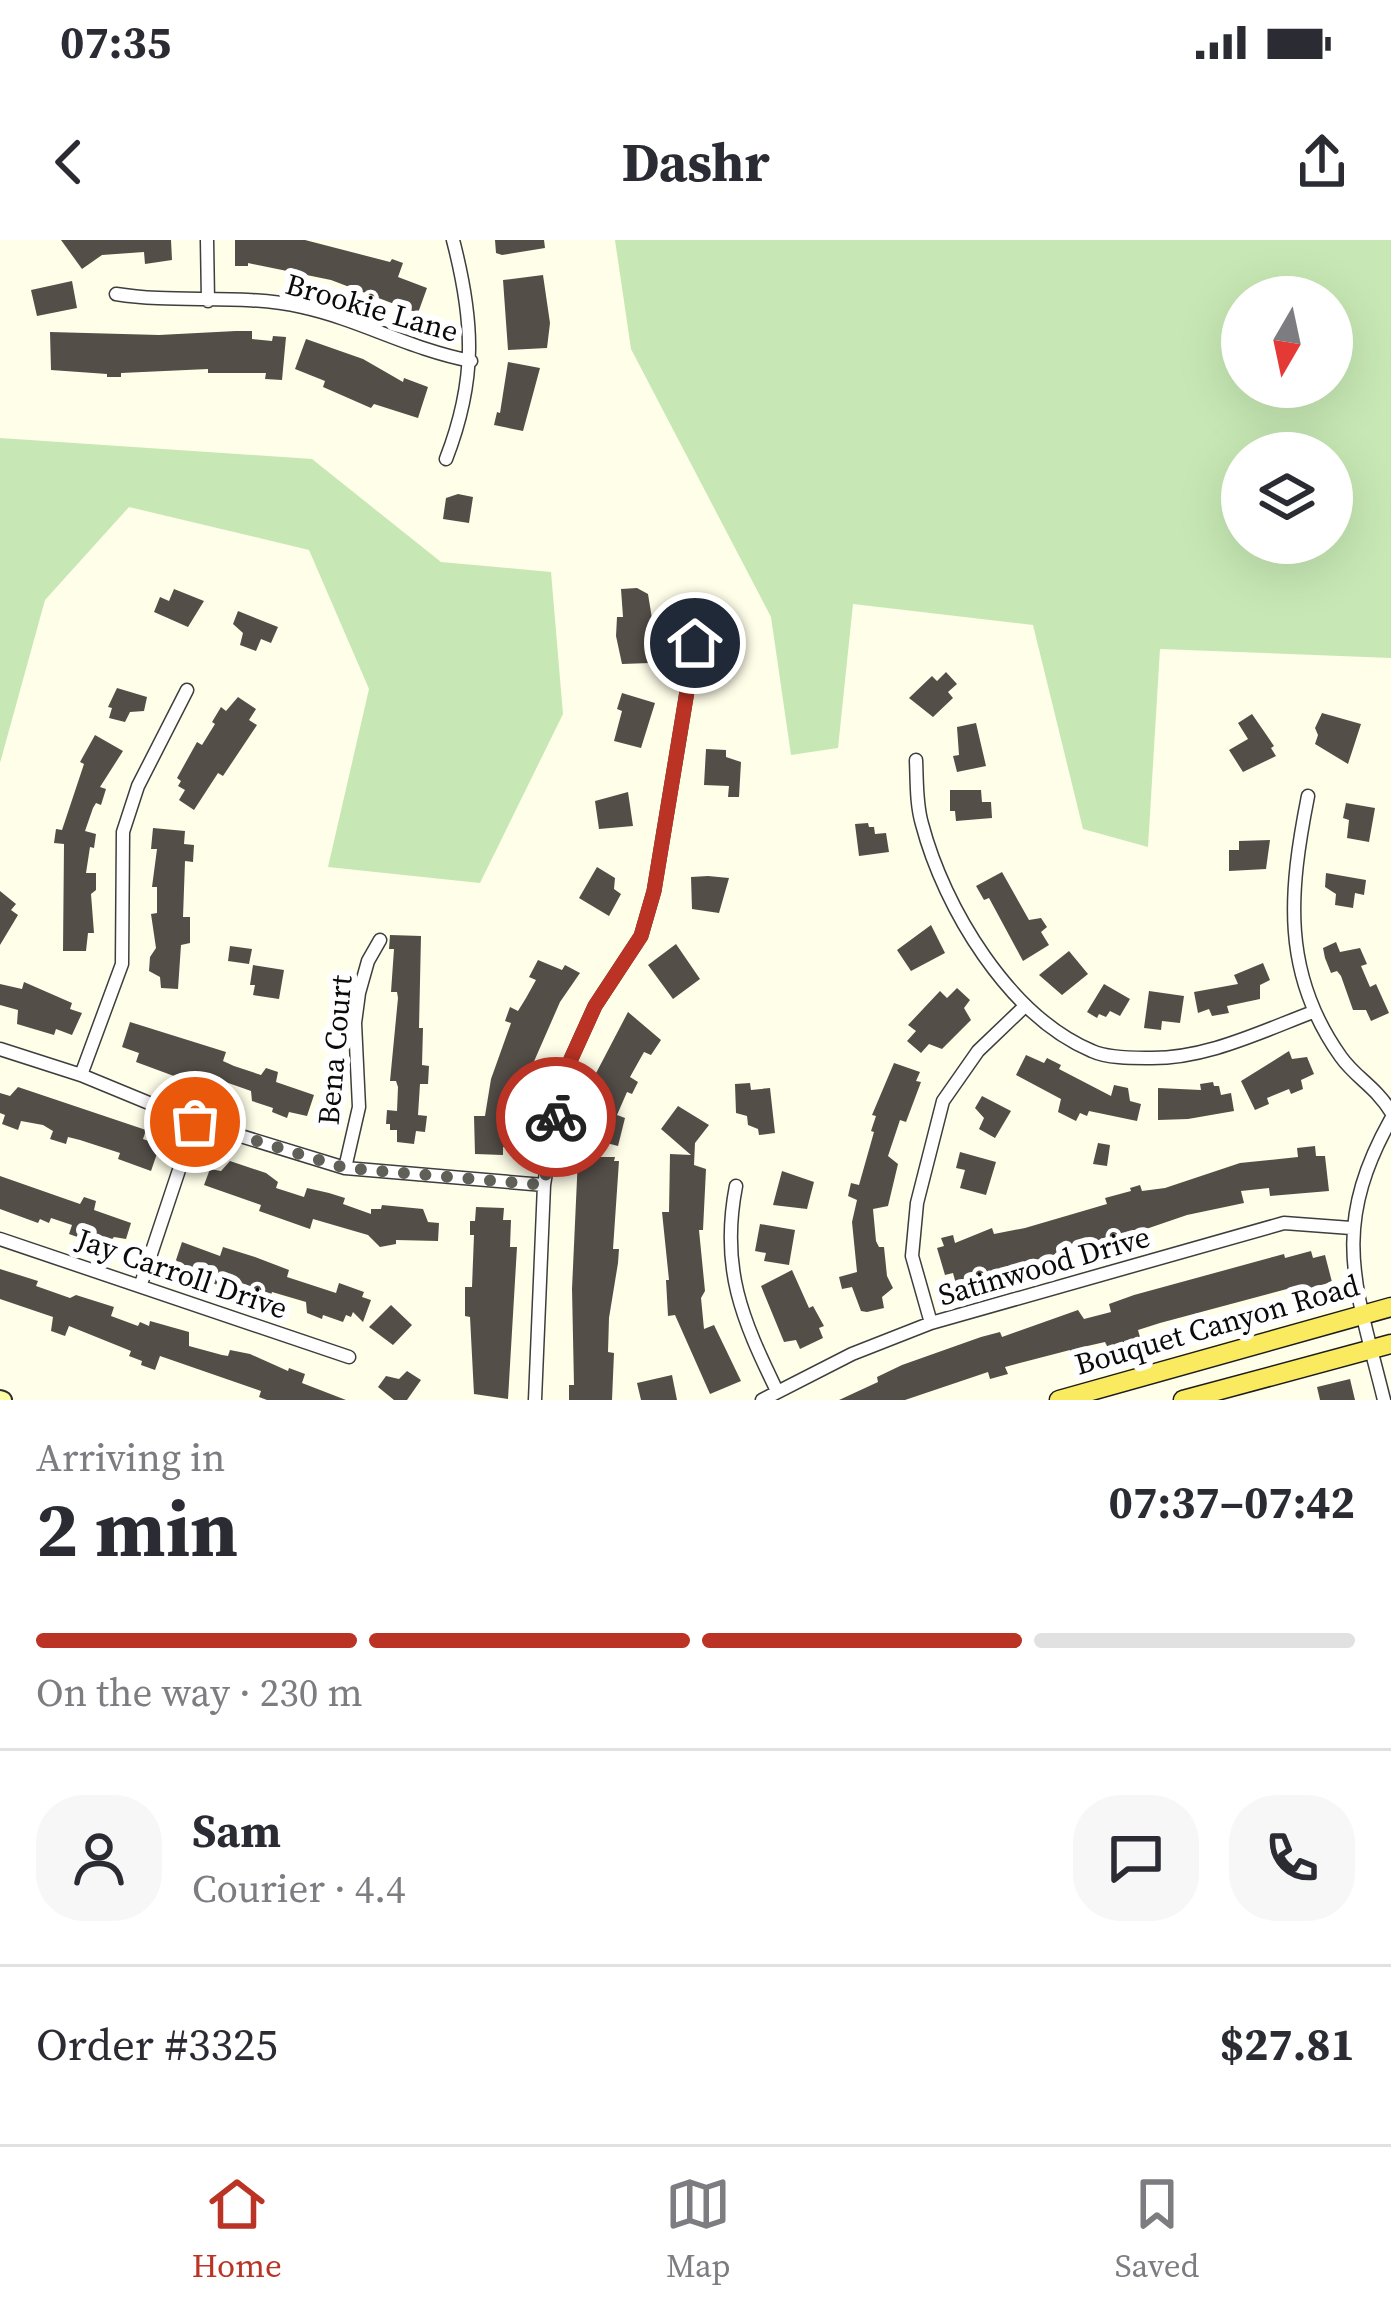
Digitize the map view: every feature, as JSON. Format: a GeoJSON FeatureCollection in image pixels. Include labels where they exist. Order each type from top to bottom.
{"type":"FeatureCollection","features":[{"type":"Feature","properties":{"kind":"main road","name":"Bouquet Canyon Road"},"geometry":{"type":"LineString","coordinates":[[1059,1400],[1391,1307]]}},
{"type":"Feature","properties":{"kind":"main road","name":"Bouquet Canyon Road"},"geometry":{"type":"LineString","coordinates":[[1183,1400],[1381,1347]]}},
{"type":"Feature","properties":{"kind":"street"},"geometry":{"type":"LineString","coordinates":[[207,240],[208,301]]}},
{"type":"Feature","properties":{"kind":"street"},"geometry":{"type":"LineString","coordinates":[[446,459],[471,361],[467,295],[453,240]]}},
{"type":"Feature","properties":{"kind":"street","name":"Brookie Lane"},"geometry":{"type":"LineString","coordinates":[[116,294],[157,301],[300,306],[426,352],[471,361]]}},
{"type":"Feature","properties":{"kind":"street"},"geometry":{"type":"LineString","coordinates":[[535,1400],[544,1185],[561,1081],[595,1006],[641,936],[654,891],[695,643]]}},
{"type":"Feature","properties":{"kind":"street"},"geometry":{"type":"LineString","coordinates":[[81,1075],[122,964],[123,832],[138,786],[187,691]]}},
{"type":"Feature","properties":{"kind":"street"},"geometry":{"type":"LineString","coordinates":[[916,760],[920,819],[938,872],[980,949],[1024,1007],[1094,1053],[1150,1059],[1213,1049],[1313,1012]]}},
{"type":"Feature","properties":{"kind":"street"},"geometry":{"type":"LineString","coordinates":[[1308,796],[1296,856],[1295,958],[1313,1012],[1344,1062],[1377,1090],[1391,1116],[1369,1160],[1351,1228],[1353,1280],[1361,1316],[1381,1347],[1384,1400]]}},
{"type":"Feature","properties":{"kind":"street","name":"Bena Court"},"geometry":{"type":"LineString","coordinates":[[345,1168],[359,1107],[359,993],[380,940]]}},
{"type":"Feature","properties":{"kind":"street"},"geometry":{"type":"LineString","coordinates":[[931,1323],[912,1256],[917,1203],[943,1101],[978,1052],[1024,1007]]}},
{"type":"Feature","properties":{"kind":"street"},"geometry":{"type":"LineString","coordinates":[[0,1049],[81,1075],[195,1122],[345,1168],[544,1185]]}},
{"type":"Feature","properties":{"kind":"street"},"geometry":{"type":"LineString","coordinates":[[141,1284],[195,1122]]}},
{"type":"Feature","properties":{"kind":"street"},"geometry":{"type":"LineString","coordinates":[[736,1186],[730,1215],[731,1276],[744,1324],[777,1391]]}},
{"type":"Feature","properties":{"kind":"street","name":"Satinwood Drive"},"geometry":{"type":"LineString","coordinates":[[762,1400],[852,1354],[931,1323],[1284,1223],[1351,1228]]}},
{"type":"Feature","properties":{"kind":"street","name":"Jay Carroll Drive"},"geometry":{"type":"LineString","coordinates":[[0,1239],[349,1357]]}},
{"type":"Feature","properties":{"kind":"green space"},"geometry":{"type":"Polygon","coordinates":[[[615,240],[1391,240],[1391,658],[1160,649],[1148,847],[1083,829],[1033,625],[853,604],[838,748],[791,755],[771,617],[631,349],[615,240]]]}},
{"type":"Feature","properties":{"kind":"green space"},"geometry":{"type":"Polygon","coordinates":[[[0,438],[312,459],[441,562],[551,572],[563,714],[480,883],[328,867],[369,689],[309,550],[129,507],[45,600],[0,763],[0,438]]]}},
{"type":"Feature","properties":{"kind":"building"},"geometry":{"type":"Polygon","coordinates":[[[61,240],[171,240],[172,260],[145,264],[144,252],[102,255],[82,269],[61,240]]]}},
{"type":"Feature","properties":{"kind":"building"},"geometry":{"type":"Polygon","coordinates":[[[235,240],[305,240],[392,259],[403,263],[398,277],[427,288],[418,313],[331,280],[248,263],[235,266],[235,240]]]}},
{"type":"Feature","properties":{"kind":"building"},"geometry":{"type":"Polygon","coordinates":[[[495,240],[544,240],[545,248],[502,255],[496,253],[495,240]]]}},
{"type":"Feature","properties":{"kind":"building"},"geometry":{"type":"Polygon","coordinates":[[[543,275],[550,323],[547,348],[508,350],[503,280],[543,275]]]}},
{"type":"Feature","properties":{"kind":"building"},"geometry":{"type":"Polygon","coordinates":[[[72,281],[77,308],[37,316],[31,290],[72,281]]]}},
{"type":"Feature","properties":{"kind":"building"},"geometry":{"type":"Polygon","coordinates":[[[252,331],[252,339],[286,337],[282,380],[265,379],[266,373],[208,373],[208,369],[121,373],[121,377],[51,370],[50,332],[252,331]]]}},
{"type":"Feature","properties":{"kind":"building"},"geometry":{"type":"Polygon","coordinates":[[[306,339],[363,359],[403,382],[404,378],[428,387],[418,418],[374,404],[371,408],[295,369],[306,339]]]}},
{"type":"Feature","properties":{"kind":"building"},"geometry":{"type":"Polygon","coordinates":[[[508,362],[540,368],[523,431],[494,425],[508,362]]]}},
{"type":"Feature","properties":{"kind":"building"},"geometry":{"type":"Polygon","coordinates":[[[473,497],[469,523],[443,519],[446,498],[473,497]]]}},
{"type":"Feature","properties":{"kind":"building"},"geometry":{"type":"Polygon","coordinates":[[[637,588],[648,594],[657,649],[650,650],[650,663],[622,664],[616,636],[617,617],[623,617],[621,589],[637,588]]]}},
{"type":"Feature","properties":{"kind":"building"},"geometry":{"type":"Polygon","coordinates":[[[174,589],[204,601],[188,627],[154,612],[160,597],[169,601],[174,589]]]}},
{"type":"Feature","properties":{"kind":"building"},"geometry":{"type":"Polygon","coordinates":[[[238,611],[278,627],[271,643],[261,639],[256,651],[240,645],[243,633],[233,624],[238,611]]]}},
{"type":"Feature","properties":{"kind":"building"},"geometry":{"type":"Polygon","coordinates":[[[946,672],[957,684],[948,692],[953,698],[933,717],[909,698],[932,676],[937,681],[946,672]]]}},
{"type":"Feature","properties":{"kind":"building"},"geometry":{"type":"Polygon","coordinates":[[[117,688],[147,697],[144,711],[130,712],[125,722],[109,718],[112,708],[108,707],[117,688]]]}},
{"type":"Feature","properties":{"kind":"building"},"geometry":{"type":"Polygon","coordinates":[[[622,693],[655,703],[641,748],[614,741],[622,693]]]}},
{"type":"Feature","properties":{"kind":"building"},"geometry":{"type":"Polygon","coordinates":[[[238,697],[256,709],[249,720],[257,725],[194,810],[179,800],[185,790],[178,786],[177,778],[197,742],[202,745],[221,707],[226,711],[238,697]]]}},
{"type":"Feature","properties":{"kind":"building"},"geometry":{"type":"Polygon","coordinates":[[[1322,713],[1361,724],[1348,764],[1315,744],[1322,713]]]}},
{"type":"Feature","properties":{"kind":"building"},"geometry":{"type":"Polygon","coordinates":[[[1252,714],[1276,756],[1243,772],[1229,750],[1248,739],[1238,723],[1252,714]]]}},
{"type":"Feature","properties":{"kind":"building"},"geometry":{"type":"Polygon","coordinates":[[[976,723],[986,766],[957,772],[953,756],[959,755],[957,727],[976,723]]]}},
{"type":"Feature","properties":{"kind":"building"},"geometry":{"type":"Polygon","coordinates":[[[95,735],[123,751],[100,787],[106,789],[101,805],[96,803],[85,831],[96,834],[86,873],[96,873],[96,890],[91,894],[94,933],[88,933],[86,951],[63,951],[64,844],[54,843],[56,829],[62,830],[84,764],[80,762],[95,735]]]}},
{"type":"Feature","properties":{"kind":"building"},"geometry":{"type":"Polygon","coordinates":[[[706,749],[726,750],[726,757],[741,762],[739,797],[728,797],[729,786],[704,785],[706,749]]]}},
{"type":"Feature","properties":{"kind":"building"},"geometry":{"type":"Polygon","coordinates":[[[950,790],[981,790],[982,802],[991,802],[992,818],[956,821],[955,811],[950,811],[950,790]]]}},
{"type":"Feature","properties":{"kind":"building"},"geometry":{"type":"Polygon","coordinates":[[[628,792],[633,826],[599,829],[595,801],[628,792]]]}},
{"type":"Feature","properties":{"kind":"building"},"geometry":{"type":"Polygon","coordinates":[[[1346,803],[1375,808],[1369,842],[1347,838],[1346,803]]]}},
{"type":"Feature","properties":{"kind":"building"},"geometry":{"type":"Polygon","coordinates":[[[868,823],[875,834],[886,833],[889,852],[859,856],[855,824],[868,823]]]}},
{"type":"Feature","properties":{"kind":"building"},"geometry":{"type":"Polygon","coordinates":[[[153,828],[185,831],[184,844],[194,845],[193,862],[185,861],[183,917],[190,917],[190,943],[181,945],[178,989],[161,988],[160,977],[149,971],[156,948],[151,914],[157,913],[157,887],[152,887],[157,849],[151,849],[153,828]]]}},
{"type":"Feature","properties":{"kind":"building"},"geometry":{"type":"Polygon","coordinates":[[[1270,840],[1266,869],[1229,871],[1229,850],[1239,850],[1239,841],[1270,840]]]}},
{"type":"Feature","properties":{"kind":"building"},"geometry":{"type":"Polygon","coordinates":[[[597,867],[615,878],[614,889],[621,894],[609,916],[579,898],[597,867]]]}},
{"type":"Feature","properties":{"kind":"building"},"geometry":{"type":"Polygon","coordinates":[[[1002,872],[1029,920],[1041,918],[1047,927],[1041,932],[1049,945],[1023,961],[989,898],[984,900],[976,886],[1002,872]]]}},
{"type":"Feature","properties":{"kind":"building"},"geometry":{"type":"Polygon","coordinates":[[[1326,873],[1366,880],[1364,895],[1355,893],[1353,908],[1335,905],[1336,894],[1325,887],[1326,873]]]}},
{"type":"Feature","properties":{"kind":"building"},"geometry":{"type":"Polygon","coordinates":[[[691,877],[729,878],[719,913],[692,909],[691,877]]]}},
{"type":"Feature","properties":{"kind":"building"},"geometry":{"type":"Polygon","coordinates":[[[0,891],[16,904],[11,910],[18,915],[0,945],[0,891]]]}},
{"type":"Feature","properties":{"kind":"building"},"geometry":{"type":"Polygon","coordinates":[[[931,925],[945,953],[911,971],[897,950],[931,925]]]}},
{"type":"Feature","properties":{"kind":"building"},"geometry":{"type":"Polygon","coordinates":[[[390,935],[421,936],[419,1028],[423,1028],[422,1065],[429,1066],[428,1084],[420,1084],[418,1115],[427,1116],[425,1132],[416,1131],[414,1144],[397,1142],[397,1130],[386,1124],[387,1110],[397,1111],[398,1087],[390,1081],[398,998],[397,992],[391,992],[394,949],[389,949],[390,935]]]}},
{"type":"Feature","properties":{"kind":"building"},"geometry":{"type":"Polygon","coordinates":[[[1336,942],[1340,952],[1360,948],[1370,987],[1376,984],[1389,1013],[1371,1021],[1366,1010],[1353,1010],[1341,976],[1337,971],[1331,973],[1325,958],[1323,948],[1336,942]]]}},
{"type":"Feature","properties":{"kind":"building"},"geometry":{"type":"Polygon","coordinates":[[[676,944],[700,979],[673,999],[648,965],[676,944]]]}},
{"type":"Feature","properties":{"kind":"building"},"geometry":{"type":"Polygon","coordinates":[[[230,946],[252,949],[249,964],[228,961],[230,946]]]}},
{"type":"Feature","properties":{"kind":"building"},"geometry":{"type":"Polygon","coordinates":[[[1069,951],[1088,974],[1062,995],[1039,975],[1069,951]]]}},
{"type":"Feature","properties":{"kind":"building"},"geometry":{"type":"Polygon","coordinates":[[[538,960],[580,973],[560,1002],[532,1066],[520,1117],[514,1116],[511,1148],[503,1147],[503,1155],[475,1154],[474,1116],[485,1116],[491,1079],[511,1023],[505,1021],[510,1007],[518,1011],[536,980],[529,977],[538,960]]]}},
{"type":"Feature","properties":{"kind":"building"},"geometry":{"type":"Polygon","coordinates":[[[1263,963],[1270,980],[1260,985],[1260,999],[1227,1006],[1229,1013],[1212,1016],[1209,1009],[1198,1013],[1194,992],[1238,984],[1234,975],[1263,963]]]}},
{"type":"Feature","properties":{"kind":"building"},"geometry":{"type":"Polygon","coordinates":[[[253,965],[284,970],[279,999],[253,995],[253,965]]]}},
{"type":"Feature","properties":{"kind":"building"},"geometry":{"type":"Polygon","coordinates":[[[24,982],[72,1003],[70,1009],[82,1013],[72,1035],[17,1024],[18,1010],[0,1005],[0,984],[22,989],[24,982]]]}},
{"type":"Feature","properties":{"kind":"building"},"geometry":{"type":"Polygon","coordinates":[[[1104,984],[1130,999],[1120,1016],[1110,1011],[1097,1018],[1087,1012],[1104,984]]]}},
{"type":"Feature","properties":{"kind":"building"},"geometry":{"type":"Polygon","coordinates":[[[957,988],[970,1000],[964,1008],[971,1020],[942,1049],[929,1044],[921,1053],[907,1041],[916,1031],[908,1025],[940,991],[947,998],[957,988]]]}},
{"type":"Feature","properties":{"kind":"building"},"geometry":{"type":"Polygon","coordinates":[[[1149,991],[1184,996],[1180,1023],[1162,1021],[1161,1030],[1144,1028],[1149,991]]]}},
{"type":"Feature","properties":{"kind":"building"},"geometry":{"type":"Polygon","coordinates":[[[628,1012],[661,1040],[651,1055],[644,1052],[630,1077],[638,1082],[632,1094],[627,1092],[617,1115],[625,1118],[618,1146],[580,1136],[588,1102],[600,1082],[593,1079],[628,1012]]]}},
{"type":"Feature","properties":{"kind":"building"},"geometry":{"type":"Polygon","coordinates":[[[130,1022],[226,1052],[223,1061],[234,1066],[261,1075],[266,1068],[278,1072],[276,1082],[314,1095],[307,1116],[289,1112],[287,1118],[272,1112],[273,1108],[252,1101],[251,1091],[217,1079],[209,1089],[136,1062],[139,1053],[122,1047],[130,1022]]]}},
{"type":"Feature","properties":{"kind":"building"},"geometry":{"type":"Polygon","coordinates":[[[1289,1051],[1292,1059],[1307,1057],[1314,1074],[1301,1080],[1303,1089],[1267,1098],[1269,1104],[1255,1110],[1241,1081],[1289,1051]]]}},
{"type":"Feature","properties":{"kind":"building"},"geometry":{"type":"Polygon","coordinates":[[[1026,1055],[1044,1063],[1047,1058],[1111,1096],[1114,1085],[1128,1088],[1130,1101],[1141,1104],[1137,1121],[1089,1111],[1087,1116],[1080,1113],[1076,1121],[1058,1112],[1061,1099],[1016,1075],[1026,1055]]]}},
{"type":"Feature","properties":{"kind":"building"},"geometry":{"type":"Polygon","coordinates":[[[894,1063],[920,1072],[916,1081],[921,1082],[906,1122],[900,1120],[888,1156],[898,1164],[888,1206],[873,1209],[876,1241],[884,1247],[893,1288],[882,1297],[884,1308],[867,1312],[861,1311],[852,1287],[842,1289],[839,1277],[857,1272],[852,1222],[857,1200],[848,1196],[851,1183],[859,1185],[874,1132],[876,1116],[872,1115],[894,1063]]]}},
{"type":"Feature","properties":{"kind":"building"},"geometry":{"type":"Polygon","coordinates":[[[1213,1082],[1221,1095],[1231,1093],[1234,1111],[1158,1120],[1158,1088],[1201,1090],[1200,1084],[1213,1082]]]}},
{"type":"Feature","properties":{"kind":"building"},"geometry":{"type":"Polygon","coordinates":[[[750,1083],[751,1090],[770,1088],[775,1133],[759,1135],[758,1129],[748,1125],[747,1116],[736,1113],[735,1084],[750,1083]]]}},
{"type":"Feature","properties":{"kind":"building"},"geometry":{"type":"Polygon","coordinates":[[[18,1087],[146,1130],[143,1139],[160,1145],[151,1171],[118,1159],[120,1153],[80,1140],[68,1137],[66,1144],[50,1139],[53,1131],[43,1125],[21,1121],[18,1130],[2,1124],[0,1093],[10,1096],[18,1087]]]}},
{"type":"Feature","properties":{"kind":"building"},"geometry":{"type":"Polygon","coordinates":[[[982,1096],[1011,1111],[995,1138],[979,1129],[984,1118],[975,1108],[982,1096]]]}},
{"type":"Feature","properties":{"kind":"building"},"geometry":{"type":"Polygon","coordinates":[[[678,1106],[709,1125],[695,1143],[694,1165],[706,1169],[703,1230],[699,1230],[704,1329],[714,1325],[741,1381],[710,1394],[675,1315],[668,1316],[662,1212],[669,1212],[670,1154],[691,1155],[661,1129],[678,1106]]]}},
{"type":"Feature","properties":{"kind":"building"},"geometry":{"type":"Polygon","coordinates":[[[1098,1143],[1110,1145],[1107,1166],[1093,1164],[1098,1143]]]}},
{"type":"Feature","properties":{"kind":"building"},"geometry":{"type":"Polygon","coordinates":[[[1315,1146],[1316,1156],[1325,1156],[1329,1191],[1270,1196],[1269,1188],[1241,1191],[1244,1203],[1187,1215],[1114,1240],[956,1284],[953,1273],[945,1275],[937,1248],[944,1246],[941,1238],[953,1235],[955,1243],[992,1228],[994,1234],[1025,1228],[1107,1204],[1105,1198],[1140,1185],[1142,1191],[1165,1188],[1240,1163],[1298,1157],[1297,1148],[1315,1146]]]}},
{"type":"Feature","properties":{"kind":"building"},"geometry":{"type":"Polygon","coordinates":[[[960,1152],[996,1162],[986,1195],[960,1188],[965,1170],[956,1168],[960,1152]]]}},
{"type":"Feature","properties":{"kind":"building"},"geometry":{"type":"Polygon","coordinates":[[[578,1157],[619,1161],[613,1249],[619,1249],[608,1352],[614,1353],[612,1400],[569,1400],[569,1385],[574,1385],[572,1289],[578,1157]]]}},
{"type":"Feature","properties":{"kind":"building"},"geometry":{"type":"Polygon","coordinates":[[[230,1161],[266,1173],[278,1182],[276,1188],[304,1197],[307,1188],[329,1193],[371,1214],[371,1209],[382,1205],[423,1209],[428,1222],[439,1223],[438,1241],[396,1240],[396,1244],[380,1247],[368,1235],[313,1219],[310,1229],[259,1211],[261,1205],[204,1185],[210,1169],[221,1171],[230,1161]]]}},
{"type":"Feature","properties":{"kind":"building"},"geometry":{"type":"Polygon","coordinates":[[[782,1171],[814,1182],[807,1209],[773,1205],[782,1171]]]}},
{"type":"Feature","properties":{"kind":"building"},"geometry":{"type":"Polygon","coordinates":[[[0,1176],[80,1204],[84,1197],[96,1201],[94,1210],[131,1223],[126,1239],[114,1237],[105,1247],[69,1234],[72,1225],[51,1218],[49,1223],[40,1219],[38,1223],[0,1209],[0,1176]]]}},
{"type":"Feature","properties":{"kind":"building"},"geometry":{"type":"Polygon","coordinates":[[[476,1207],[504,1208],[503,1220],[511,1220],[510,1247],[517,1247],[508,1399],[474,1394],[465,1287],[472,1287],[470,1221],[475,1221],[476,1207]]]}},
{"type":"Feature","properties":{"kind":"building"},"geometry":{"type":"Polygon","coordinates":[[[760,1224],[795,1230],[789,1265],[764,1261],[766,1253],[755,1251],[760,1224]]]}},
{"type":"Feature","properties":{"kind":"building"},"geometry":{"type":"Polygon","coordinates":[[[182,1242],[220,1256],[223,1247],[255,1257],[289,1270],[287,1277],[336,1293],[339,1283],[364,1292],[362,1297],[371,1300],[363,1322],[353,1312],[343,1322],[323,1315],[322,1319],[307,1313],[306,1302],[272,1292],[270,1299],[230,1279],[227,1288],[190,1276],[192,1271],[175,1263],[182,1242]]]}},
{"type":"Feature","properties":{"kind":"building"},"geometry":{"type":"Polygon","coordinates":[[[1311,1251],[1313,1258],[1325,1255],[1332,1282],[1303,1290],[1302,1285],[1160,1323],[1138,1330],[1140,1337],[1109,1350],[1105,1342],[1083,1347],[1085,1355],[1072,1358],[1070,1350],[1005,1367],[1008,1374],[990,1379],[988,1372],[905,1400],[839,1400],[902,1365],[981,1337],[1000,1332],[1002,1337],[1078,1310],[1084,1319],[1111,1312],[1109,1304],[1134,1295],[1284,1254],[1285,1258],[1311,1251]]]}},
{"type":"Feature","properties":{"kind":"building"},"geometry":{"type":"Polygon","coordinates":[[[0,1269],[70,1298],[76,1295],[114,1307],[111,1316],[138,1326],[140,1322],[149,1326],[150,1321],[189,1332],[189,1346],[228,1356],[230,1350],[250,1354],[305,1374],[302,1383],[346,1400],[267,1400],[259,1397],[261,1391],[160,1356],[155,1370],[141,1365],[142,1361],[129,1356],[131,1351],[69,1326],[65,1336],[51,1331],[53,1317],[0,1299],[0,1269]]]}},
{"type":"Feature","properties":{"kind":"building"},"geometry":{"type":"Polygon","coordinates":[[[792,1270],[809,1308],[813,1306],[824,1326],[819,1328],[823,1338],[800,1349],[796,1340],[784,1342],[761,1286],[792,1270]]]}},
{"type":"Feature","properties":{"kind":"building"},"geometry":{"type":"Polygon","coordinates":[[[391,1305],[412,1325],[393,1345],[369,1327],[391,1305]]]}},
{"type":"Feature","properties":{"kind":"building"},"geometry":{"type":"Polygon","coordinates":[[[407,1371],[421,1380],[407,1400],[394,1400],[378,1387],[386,1376],[399,1379],[407,1371]]]}},
{"type":"Feature","properties":{"kind":"building"},"geometry":{"type":"Polygon","coordinates":[[[672,1375],[677,1400],[641,1400],[637,1383],[672,1375]]]}},
{"type":"Feature","properties":{"kind":"building"},"geometry":{"type":"Polygon","coordinates":[[[1350,1379],[1355,1400],[1320,1400],[1317,1387],[1350,1379]]]}},
{"type":"Feature","properties":{"kind":"way so far"},"geometry":{"type":"LineString","coordinates":[[195,1122],[345,1168],[544,1185],[556,1117]]}},
{"type":"Feature","properties":{"kind":"route"},"geometry":{"type":"LineString","coordinates":[[556,1117],[561,1081],[595,1006],[641,936],[654,891],[695,643]]}}]}
